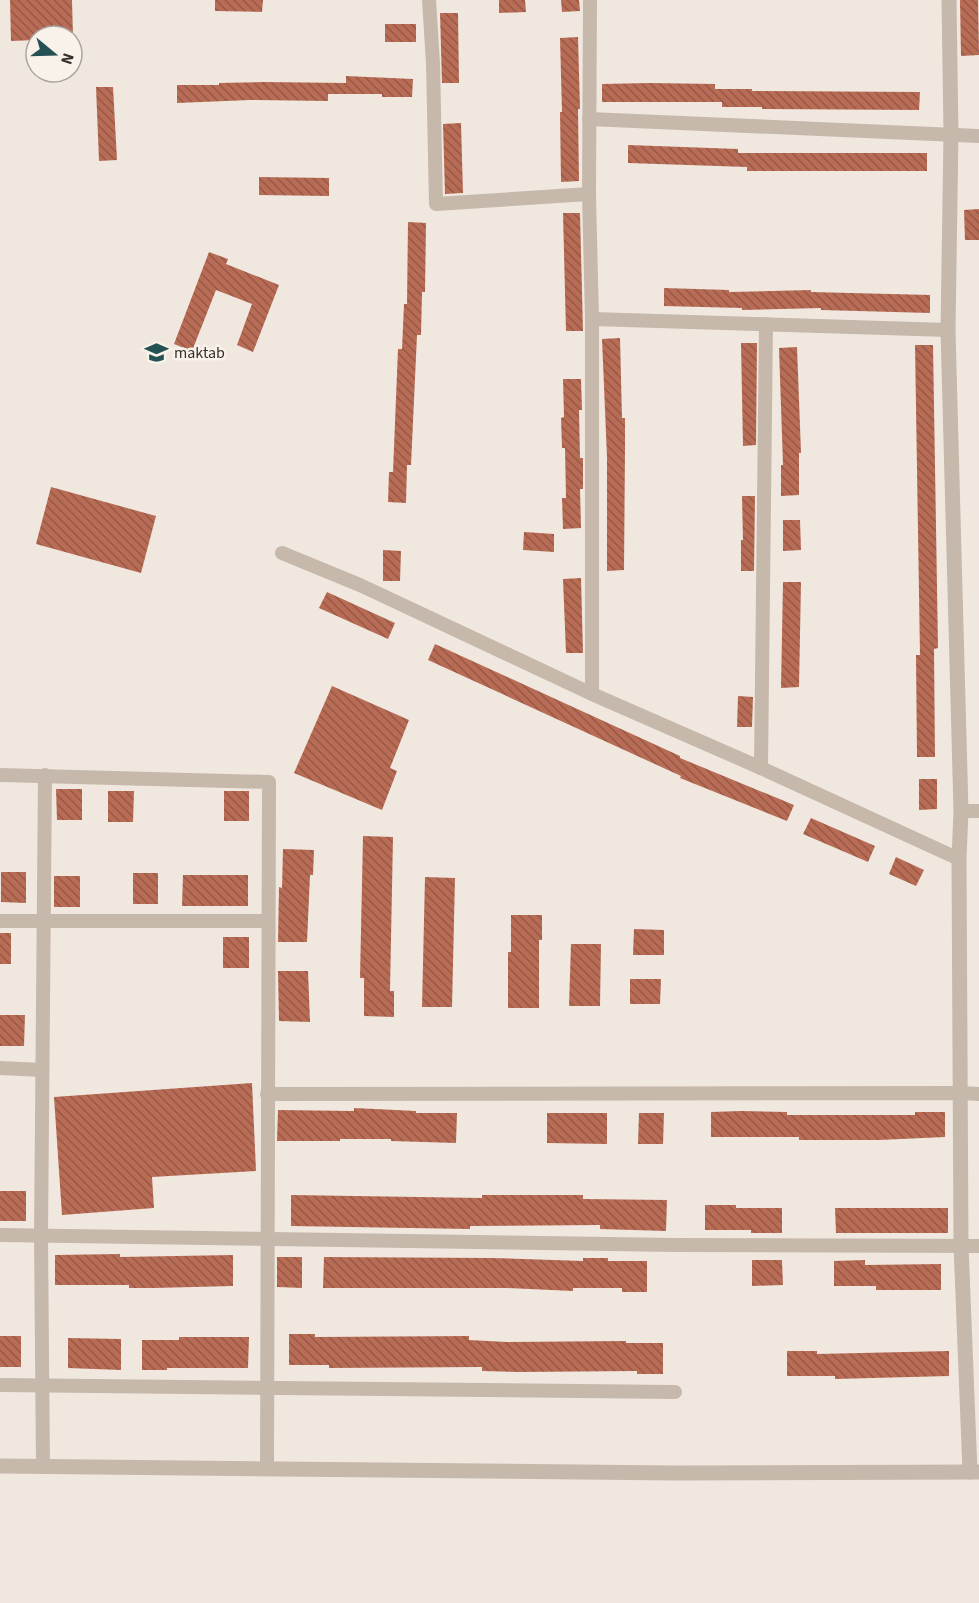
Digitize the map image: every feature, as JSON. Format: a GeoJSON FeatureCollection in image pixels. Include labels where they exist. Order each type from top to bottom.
{"type":"FeatureCollection","features":[{"type":"Feature","properties":{"kind":"street"},"geometry":{"type":"LineString","coordinates":[[429,0],[433,63],[436,204],[589,194]]}},
{"type":"Feature","properties":{"kind":"street"},"geometry":{"type":"LineString","coordinates":[[590,0],[592,694]]}},
{"type":"Feature","properties":{"kind":"street"},"geometry":{"type":"LineString","coordinates":[[0,1466],[675,1473],[974,1472],[962,1245],[959,859],[961,811],[948,330],[951,134],[949,0]]}},
{"type":"Feature","properties":{"kind":"street"},"geometry":{"type":"LineString","coordinates":[[589,118],[979,136]]}},
{"type":"Feature","properties":{"kind":"street"},"geometry":{"type":"LineString","coordinates":[[592,319],[948,330]]}},
{"type":"Feature","properties":{"kind":"street"},"geometry":{"type":"LineString","coordinates":[[761,768],[766,324]]}},
{"type":"Feature","properties":{"kind":"street"},"geometry":{"type":"LineString","coordinates":[[282,553],[360,585],[592,694],[761,768],[959,859]]}},
{"type":"Feature","properties":{"kind":"street"},"geometry":{"type":"LineString","coordinates":[[0,775],[269,782],[267,1469]]}},
{"type":"Feature","properties":{"kind":"street"},"geometry":{"type":"LineString","coordinates":[[43,1467],[40,1235],[45,775]]}},
{"type":"Feature","properties":{"kind":"street"},"geometry":{"type":"LineString","coordinates":[[961,811],[979,811]]}},
{"type":"Feature","properties":{"kind":"street"},"geometry":{"type":"LineString","coordinates":[[0,921],[268,921]]}},
{"type":"Feature","properties":{"kind":"street"},"geometry":{"type":"LineString","coordinates":[[0,1068],[42,1070]]}},
{"type":"Feature","properties":{"kind":"street"},"geometry":{"type":"LineString","coordinates":[[267,1094],[979,1094]]}},
{"type":"Feature","properties":{"kind":"street"},"geometry":{"type":"LineString","coordinates":[[0,1235],[675,1245],[979,1246]]}},
{"type":"Feature","properties":{"kind":"street"},"geometry":{"type":"LineString","coordinates":[[0,1385],[675,1392]]}},
{"type":"Feature","properties":{"kind":"building"},"geometry":{"type":"Polygon","coordinates":[[[10,0],[72,0],[73,24],[24,24],[24,40],[11,41],[10,0]]]}},
{"type":"Feature","properties":{"kind":"building"},"geometry":{"type":"Polygon","coordinates":[[[215,0],[263,0],[262,12],[215,11],[215,0]]]}},
{"type":"Feature","properties":{"kind":"building"},"geometry":{"type":"Polygon","coordinates":[[[499,0],[525,0],[526,12],[499,13],[499,0]]]}},
{"type":"Feature","properties":{"kind":"building"},"geometry":{"type":"Polygon","coordinates":[[[561,0],[579,0],[580,11],[562,12],[561,0]]]}},
{"type":"Feature","properties":{"kind":"building"},"geometry":{"type":"Polygon","coordinates":[[[960,0],[978,0],[979,55],[961,56],[960,0]]]}},
{"type":"Feature","properties":{"kind":"building"},"geometry":{"type":"Polygon","coordinates":[[[440,13],[458,13],[459,83],[442,83],[440,13]]]}},
{"type":"Feature","properties":{"kind":"building"},"geometry":{"type":"Polygon","coordinates":[[[385,24],[416,24],[416,42],[385,42],[385,24]]]}},
{"type":"Feature","properties":{"kind":"building"},"geometry":{"type":"Polygon","coordinates":[[[578,37],[579,181],[561,182],[560,38],[578,37]]]}},
{"type":"Feature","properties":{"kind":"building"},"geometry":{"type":"Polygon","coordinates":[[[346,76],[413,79],[412,97],[382,97],[382,94],[328,94],[328,101],[250,100],[177,103],[177,85],[263,82],[346,83],[346,76]]]}},
{"type":"Feature","properties":{"kind":"building"},"geometry":{"type":"Polygon","coordinates":[[[602,84],[715,84],[715,89],[752,89],[752,91],[920,92],[919,110],[762,109],[762,107],[722,107],[722,102],[602,102],[602,84]]]}},
{"type":"Feature","properties":{"kind":"building"},"geometry":{"type":"Polygon","coordinates":[[[96,87],[113,87],[117,160],[99,161],[96,87]]]}},
{"type":"Feature","properties":{"kind":"building"},"geometry":{"type":"Polygon","coordinates":[[[461,123],[463,193],[445,194],[443,124],[461,123]]]}},
{"type":"Feature","properties":{"kind":"building"},"geometry":{"type":"Polygon","coordinates":[[[628,145],[738,149],[738,153],[927,153],[927,171],[747,171],[747,167],[628,163],[628,145]]]}},
{"type":"Feature","properties":{"kind":"building"},"geometry":{"type":"Polygon","coordinates":[[[259,177],[329,178],[329,196],[259,195],[259,177]]]}},
{"type":"Feature","properties":{"kind":"building"},"geometry":{"type":"Polygon","coordinates":[[[979,209],[979,240],[965,240],[964,210],[979,209]]]}},
{"type":"Feature","properties":{"kind":"building"},"geometry":{"type":"Polygon","coordinates":[[[563,213],[580,213],[583,331],[566,331],[563,213]]]}},
{"type":"Feature","properties":{"kind":"building"},"geometry":{"type":"Polygon","coordinates":[[[408,222],[426,223],[425,292],[422,292],[421,335],[417,335],[411,465],[407,465],[406,503],[388,502],[389,472],[393,472],[398,349],[402,349],[404,304],[407,304],[408,222]]]}},
{"type":"Feature","properties":{"kind":"building"},"geometry":{"type":"Polygon","coordinates":[[[209,252],[228,259],[226,264],[279,285],[253,352],[237,345],[252,304],[216,290],[192,351],[174,344],[209,252]]]}},
{"type":"Feature","properties":{"kind":"building"},"geometry":{"type":"Polygon","coordinates":[[[664,288],[729,290],[729,292],[811,290],[811,292],[930,295],[930,313],[821,310],[821,308],[742,310],[742,308],[664,306],[664,288]]]}},
{"type":"Feature","properties":{"kind":"building"},"geometry":{"type":"Polygon","coordinates":[[[620,338],[622,418],[625,418],[624,570],[607,571],[607,457],[602,339],[620,338]]]}},
{"type":"Feature","properties":{"kind":"building"},"geometry":{"type":"Polygon","coordinates":[[[741,343],[757,343],[756,445],[743,446],[741,343]]]}},
{"type":"Feature","properties":{"kind":"building"},"geometry":{"type":"Polygon","coordinates":[[[915,345],[933,345],[938,648],[934,649],[935,757],[917,757],[916,655],[920,655],[915,345]]]}},
{"type":"Feature","properties":{"kind":"building"},"geometry":{"type":"Polygon","coordinates":[[[797,347],[801,453],[799,453],[799,495],[781,496],[781,465],[783,465],[779,348],[797,347]]]}},
{"type":"Feature","properties":{"kind":"building"},"geometry":{"type":"Polygon","coordinates":[[[563,379],[581,379],[582,410],[579,410],[583,489],[580,489],[581,528],[563,529],[562,498],[566,498],[565,448],[562,448],[561,418],[564,417],[563,379]]]}},
{"type":"Feature","properties":{"kind":"building"},"geometry":{"type":"Polygon","coordinates":[[[51,487],[156,516],[141,573],[36,544],[51,487]]]}},
{"type":"Feature","properties":{"kind":"building"},"geometry":{"type":"Polygon","coordinates":[[[742,496],[755,496],[754,571],[741,571],[742,496]]]}},
{"type":"Feature","properties":{"kind":"building"},"geometry":{"type":"Polygon","coordinates":[[[783,520],[800,520],[801,550],[783,551],[783,520]]]}},
{"type":"Feature","properties":{"kind":"building"},"geometry":{"type":"Polygon","coordinates":[[[524,532],[554,534],[554,552],[523,550],[524,532]]]}},
{"type":"Feature","properties":{"kind":"building"},"geometry":{"type":"Polygon","coordinates":[[[383,550],[401,551],[400,581],[383,581],[383,550]]]}},
{"type":"Feature","properties":{"kind":"building"},"geometry":{"type":"Polygon","coordinates":[[[581,578],[583,653],[566,653],[563,579],[581,578]]]}},
{"type":"Feature","properties":{"kind":"building"},"geometry":{"type":"Polygon","coordinates":[[[783,582],[801,582],[799,687],[781,688],[783,582]]]}},
{"type":"Feature","properties":{"kind":"building"},"geometry":{"type":"Polygon","coordinates":[[[327,592],[395,623],[388,639],[319,608],[327,592]]]}},
{"type":"Feature","properties":{"kind":"building"},"geometry":{"type":"Polygon","coordinates":[[[435,644],[680,756],[680,758],[794,805],[787,821],[680,778],[681,776],[428,660],[435,644]]]}},
{"type":"Feature","properties":{"kind":"building"},"geometry":{"type":"Polygon","coordinates":[[[332,686],[409,720],[390,768],[397,771],[382,810],[294,773],[332,686]]]}},
{"type":"Feature","properties":{"kind":"building"},"geometry":{"type":"Polygon","coordinates":[[[738,696],[753,697],[752,727],[737,727],[738,696]]]}},
{"type":"Feature","properties":{"kind":"building"},"geometry":{"type":"Polygon","coordinates":[[[919,779],[937,779],[937,809],[919,810],[919,779]]]}},
{"type":"Feature","properties":{"kind":"building"},"geometry":{"type":"Polygon","coordinates":[[[56,789],[82,789],[82,820],[57,820],[56,789]]]}},
{"type":"Feature","properties":{"kind":"building"},"geometry":{"type":"Polygon","coordinates":[[[108,791],[134,791],[133,822],[108,822],[108,791]]]}},
{"type":"Feature","properties":{"kind":"building"},"geometry":{"type":"Polygon","coordinates":[[[224,791],[249,791],[249,821],[224,821],[224,791]]]}},
{"type":"Feature","properties":{"kind":"building"},"geometry":{"type":"Polygon","coordinates":[[[811,818],[875,846],[868,862],[803,834],[811,818]]]}},
{"type":"Feature","properties":{"kind":"building"},"geometry":{"type":"Polygon","coordinates":[[[363,836],[393,837],[390,991],[394,991],[394,1017],[364,1016],[364,978],[360,978],[363,836]]]}},
{"type":"Feature","properties":{"kind":"building"},"geometry":{"type":"Polygon","coordinates":[[[283,849],[314,850],[313,875],[310,875],[307,942],[278,942],[279,887],[282,888],[283,849]]]}},
{"type":"Feature","properties":{"kind":"building"},"geometry":{"type":"Polygon","coordinates":[[[896,857],[924,870],[916,886],[889,874],[896,857]]]}},
{"type":"Feature","properties":{"kind":"building"},"geometry":{"type":"Polygon","coordinates":[[[1,872],[26,872],[26,903],[1,902],[1,872]]]}},
{"type":"Feature","properties":{"kind":"building"},"geometry":{"type":"Polygon","coordinates":[[[133,873],[158,873],[158,904],[133,904],[133,873]]]}},
{"type":"Feature","properties":{"kind":"building"},"geometry":{"type":"Polygon","coordinates":[[[183,875],[248,875],[248,906],[182,906],[183,875]]]}},
{"type":"Feature","properties":{"kind":"building"},"geometry":{"type":"Polygon","coordinates":[[[54,876],[80,876],[80,907],[54,907],[54,876]]]}},
{"type":"Feature","properties":{"kind":"building"},"geometry":{"type":"Polygon","coordinates":[[[425,877],[455,878],[452,1007],[422,1007],[425,877]]]}},
{"type":"Feature","properties":{"kind":"building"},"geometry":{"type":"Polygon","coordinates":[[[511,915],[542,915],[542,940],[539,940],[539,1008],[508,1008],[508,952],[511,952],[511,915]]]}},
{"type":"Feature","properties":{"kind":"building"},"geometry":{"type":"Polygon","coordinates":[[[634,929],[664,930],[664,955],[633,955],[634,929]]]}},
{"type":"Feature","properties":{"kind":"building"},"geometry":{"type":"Polygon","coordinates":[[[0,933],[11,933],[11,964],[0,964],[0,933]]]}},
{"type":"Feature","properties":{"kind":"building"},"geometry":{"type":"Polygon","coordinates":[[[223,937],[249,937],[249,968],[223,968],[223,937]]]}},
{"type":"Feature","properties":{"kind":"building"},"geometry":{"type":"Polygon","coordinates":[[[571,944],[601,944],[600,1006],[569,1006],[571,944]]]}},
{"type":"Feature","properties":{"kind":"building"},"geometry":{"type":"Polygon","coordinates":[[[278,971],[308,971],[310,1022],[279,1021],[278,971]]]}},
{"type":"Feature","properties":{"kind":"building"},"geometry":{"type":"Polygon","coordinates":[[[630,979],[661,979],[660,1004],[630,1004],[630,979]]]}},
{"type":"Feature","properties":{"kind":"building"},"geometry":{"type":"Polygon","coordinates":[[[0,1015],[25,1015],[24,1046],[0,1046],[0,1015]]]}},
{"type":"Feature","properties":{"kind":"building"},"geometry":{"type":"Polygon","coordinates":[[[252,1083],[256,1171],[152,1177],[154,1208],[62,1215],[54,1097],[252,1083]]]}},
{"type":"Feature","properties":{"kind":"building"},"geometry":{"type":"Polygon","coordinates":[[[354,1108],[416,1111],[416,1113],[457,1113],[456,1143],[391,1141],[391,1139],[277,1141],[278,1110],[354,1111],[354,1108]]]}},
{"type":"Feature","properties":{"kind":"building"},"geometry":{"type":"Polygon","coordinates":[[[711,1112],[787,1112],[787,1115],[915,1115],[915,1112],[945,1112],[945,1137],[799,1140],[799,1137],[711,1137],[711,1112]]]}},
{"type":"Feature","properties":{"kind":"building"},"geometry":{"type":"Polygon","coordinates":[[[547,1113],[607,1113],[607,1144],[547,1143],[547,1113]]]}},
{"type":"Feature","properties":{"kind":"building"},"geometry":{"type":"Polygon","coordinates":[[[639,1113],[664,1113],[663,1144],[638,1144],[639,1113]]]}},
{"type":"Feature","properties":{"kind":"building"},"geometry":{"type":"Polygon","coordinates":[[[0,1191],[26,1191],[26,1221],[0,1221],[0,1191]]]}},
{"type":"Feature","properties":{"kind":"building"},"geometry":{"type":"Polygon","coordinates":[[[291,1195],[482,1198],[482,1195],[583,1195],[583,1199],[667,1200],[666,1231],[600,1229],[600,1225],[470,1226],[470,1229],[291,1226],[291,1195]]]}},
{"type":"Feature","properties":{"kind":"building"},"geometry":{"type":"Polygon","coordinates":[[[705,1205],[782,1208],[782,1233],[705,1230],[705,1205]]]}},
{"type":"Feature","properties":{"kind":"building"},"geometry":{"type":"Polygon","coordinates":[[[835,1208],[948,1208],[948,1233],[836,1233],[835,1208]]]}},
{"type":"Feature","properties":{"kind":"building"},"geometry":{"type":"Polygon","coordinates":[[[120,1254],[120,1257],[233,1255],[233,1286],[129,1288],[129,1285],[55,1285],[55,1255],[120,1254]]]}},
{"type":"Feature","properties":{"kind":"building"},"geometry":{"type":"Polygon","coordinates":[[[277,1257],[302,1257],[302,1288],[277,1287],[277,1257]]]}},
{"type":"Feature","properties":{"kind":"building"},"geometry":{"type":"Polygon","coordinates":[[[324,1257],[583,1261],[583,1258],[608,1258],[608,1261],[647,1261],[647,1292],[622,1292],[622,1288],[573,1288],[573,1291],[506,1288],[323,1288],[324,1257]]]}},
{"type":"Feature","properties":{"kind":"building"},"geometry":{"type":"Polygon","coordinates":[[[752,1260],[782,1260],[783,1285],[752,1286],[752,1260]]]}},
{"type":"Feature","properties":{"kind":"building"},"geometry":{"type":"Polygon","coordinates":[[[865,1260],[865,1265],[941,1264],[941,1290],[876,1290],[876,1286],[834,1286],[834,1261],[865,1260]]]}},
{"type":"Feature","properties":{"kind":"building"},"geometry":{"type":"Polygon","coordinates":[[[289,1334],[315,1334],[315,1337],[469,1336],[469,1340],[507,1342],[663,1343],[663,1374],[637,1374],[637,1371],[482,1371],[482,1367],[329,1368],[329,1365],[289,1365],[289,1334]]]}},
{"type":"Feature","properties":{"kind":"building"},"geometry":{"type":"Polygon","coordinates":[[[0,1336],[21,1336],[21,1367],[0,1367],[0,1336]]]}},
{"type":"Feature","properties":{"kind":"building"},"geometry":{"type":"Polygon","coordinates":[[[179,1337],[249,1337],[248,1368],[142,1370],[142,1340],[179,1340],[179,1337]]]}},
{"type":"Feature","properties":{"kind":"building"},"geometry":{"type":"Polygon","coordinates":[[[68,1338],[121,1339],[121,1370],[68,1368],[68,1338]]]}},
{"type":"Feature","properties":{"kind":"building"},"geometry":{"type":"Polygon","coordinates":[[[787,1351],[817,1351],[817,1354],[949,1351],[949,1376],[835,1379],[835,1376],[787,1376],[787,1351]]]}},
{"type":"Feature","properties":{"kind":"place","name":"maktab"},"geometry":{"type":"Point","coordinates":[156,352]}}]}
